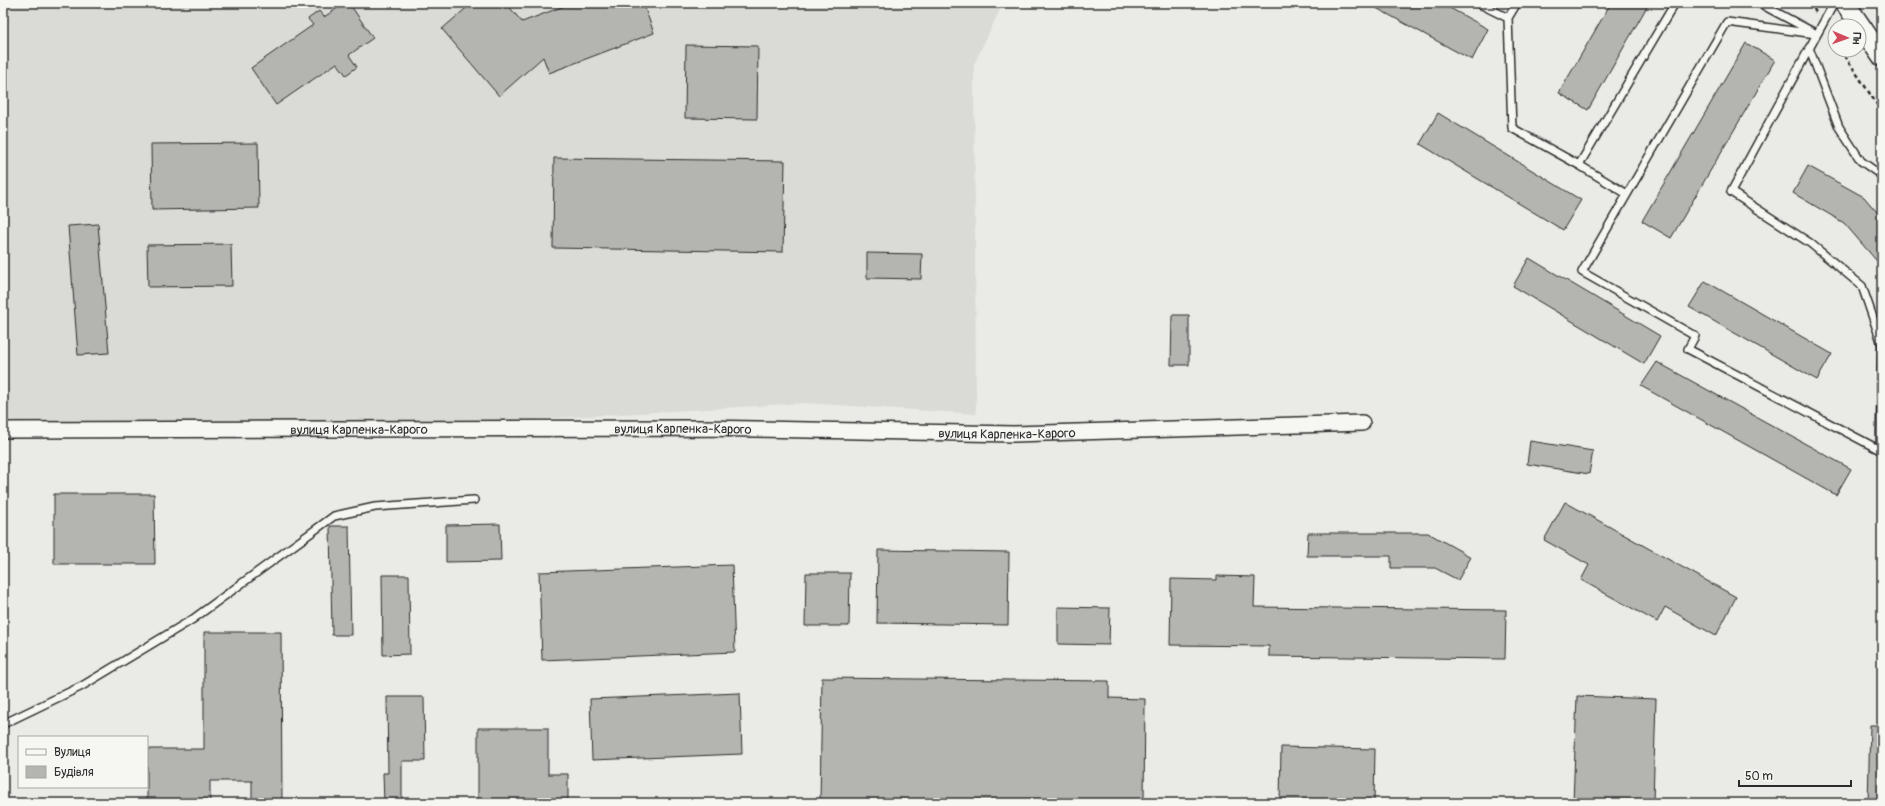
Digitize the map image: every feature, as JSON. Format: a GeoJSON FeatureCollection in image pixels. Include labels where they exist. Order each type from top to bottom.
{"type":"FeatureCollection","features":[{"type":"Feature","properties":{"kind":"street"},"geometry":{"type":"LineString","coordinates":[[1845,3],[1882,57]]}},
{"type":"Feature","properties":{"kind":"street","name":"вулиця Карпенка-Карого"},"geometry":{"type":"LineString","coordinates":[[3,430],[703,428],[1014,434],[1362,422]]}},
{"type":"Feature","properties":{"kind":"lane"},"geometry":{"type":"LineString","coordinates":[[1478,3],[1508,18]]}},
{"type":"Feature","properties":{"kind":"lane"},"geometry":{"type":"LineString","coordinates":[[1517,3],[1508,18],[1512,128],[1579,165],[1627,194]]}},
{"type":"Feature","properties":{"kind":"lane"},"geometry":{"type":"LineString","coordinates":[[1579,165],[1675,3]]}},
{"type":"Feature","properties":{"kind":"lane"},"geometry":{"type":"LineString","coordinates":[[1759,3],[1816,34]]}},
{"type":"Feature","properties":{"kind":"lane"},"geometry":{"type":"LineString","coordinates":[[1816,34],[1727,22],[1582,272],[1695,336],[1688,349],[1880,450],[1882,344],[1862,286],[1810,243],[1731,192],[1834,3]]}},
{"type":"Feature","properties":{"kind":"lane"},"geometry":{"type":"LineString","coordinates":[[1809,48],[1839,127],[1861,162],[1882,176]]}},
{"type":"Feature","properties":{"kind":"lane"},"geometry":{"type":"LineString","coordinates":[[3,724],[82,686],[193,619],[334,516],[375,507],[474,500]]}},
{"type":"Feature","properties":{"kind":"path"},"geometry":{"type":"LineString","coordinates":[[1846,58],[1882,112]]}},
{"type":"Feature","properties":{"kind":"shaded area"},"geometry":{"type":"Polygon","coordinates":[[[3,3],[1003,3],[974,64],[976,414],[805,403],[301,433],[3,433],[3,3]]]}},
{"type":"Feature","properties":{"kind":"building"},"geometry":{"type":"Polygon","coordinates":[[[345,3],[349,3],[373,38],[349,55],[357,67],[346,75],[337,63],[276,105],[251,68],[313,25],[308,19],[319,11],[324,17],[345,3]]]}},
{"type":"Feature","properties":{"kind":"building"},"geometry":{"type":"Polygon","coordinates":[[[472,3],[506,3],[522,22],[572,3],[643,3],[654,33],[549,73],[543,57],[499,96],[442,29],[472,3]]]}},
{"type":"Feature","properties":{"kind":"building"},"geometry":{"type":"Polygon","coordinates":[[[1367,3],[1441,3],[1488,29],[1472,60],[1367,3]]]}},
{"type":"Feature","properties":{"kind":"building"},"geometry":{"type":"Polygon","coordinates":[[[1611,3],[1649,3],[1588,110],[1559,93],[1611,3]]]}},
{"type":"Feature","properties":{"kind":"building"},"geometry":{"type":"Polygon","coordinates":[[[1746,43],[1775,60],[1671,238],[1642,221],[1746,43]]]}},
{"type":"Feature","properties":{"kind":"building"},"geometry":{"type":"Polygon","coordinates":[[[686,45],[758,46],[757,119],[685,118],[686,45]]]}},
{"type":"Feature","properties":{"kind":"building"},"geometry":{"type":"Polygon","coordinates":[[[1438,113],[1581,200],[1563,230],[1420,144],[1438,113]]]}},
{"type":"Feature","properties":{"kind":"building"},"geometry":{"type":"Polygon","coordinates":[[[258,143],[259,208],[152,210],[151,144],[258,143]]]}},
{"type":"Feature","properties":{"kind":"building"},"geometry":{"type":"Polygon","coordinates":[[[554,158],[785,161],[783,252],[553,248],[554,158]]]}},
{"type":"Feature","properties":{"kind":"building"},"geometry":{"type":"Polygon","coordinates":[[[1808,166],[1864,197],[1882,218],[1882,267],[1844,223],[1793,193],[1808,166]]]}},
{"type":"Feature","properties":{"kind":"building"},"geometry":{"type":"Polygon","coordinates":[[[98,224],[109,353],[78,355],[68,226],[98,224]]]}},
{"type":"Feature","properties":{"kind":"building"},"geometry":{"type":"Polygon","coordinates":[[[231,244],[232,286],[148,287],[147,245],[231,244]]]}},
{"type":"Feature","properties":{"kind":"building"},"geometry":{"type":"Polygon","coordinates":[[[867,253],[922,254],[921,279],[867,278],[867,253]]]}},
{"type":"Feature","properties":{"kind":"building"},"geometry":{"type":"Polygon","coordinates":[[[1529,258],[1660,336],[1644,364],[1513,286],[1529,258]]]}},
{"type":"Feature","properties":{"kind":"building"},"geometry":{"type":"Polygon","coordinates":[[[1705,281],[1832,354],[1817,380],[1689,307],[1705,281]]]}},
{"type":"Feature","properties":{"kind":"building"},"geometry":{"type":"Polygon","coordinates":[[[1172,315],[1189,315],[1189,365],[1171,365],[1172,315]]]}},
{"type":"Feature","properties":{"kind":"building"},"geometry":{"type":"Polygon","coordinates":[[[1657,362],[1851,469],[1836,495],[1641,386],[1657,362]]]}},
{"type":"Feature","properties":{"kind":"building"},"geometry":{"type":"Polygon","coordinates":[[[1530,441],[1593,451],[1589,474],[1527,464],[1530,441]]]}},
{"type":"Feature","properties":{"kind":"building"},"geometry":{"type":"Polygon","coordinates":[[[54,494],[154,494],[155,564],[54,564],[54,494]]]}},
{"type":"Feature","properties":{"kind":"building"},"geometry":{"type":"Polygon","coordinates":[[[1565,502],[1736,597],[1716,636],[1665,607],[1657,622],[1581,580],[1589,565],[1544,540],[1565,502]]]}},
{"type":"Feature","properties":{"kind":"building"},"geometry":{"type":"Polygon","coordinates":[[[500,524],[501,561],[446,562],[446,525],[500,524]]]}},
{"type":"Feature","properties":{"kind":"building"},"geometry":{"type":"Polygon","coordinates":[[[330,526],[349,526],[351,635],[332,635],[330,526]]]}},
{"type":"Feature","properties":{"kind":"building"},"geometry":{"type":"Polygon","coordinates":[[[1308,533],[1428,533],[1471,557],[1458,580],[1435,568],[1391,568],[1391,556],[1307,556],[1308,533]]]}},
{"type":"Feature","properties":{"kind":"building"},"geometry":{"type":"Polygon","coordinates":[[[878,550],[1009,552],[1008,625],[877,623],[878,550]]]}},
{"type":"Feature","properties":{"kind":"building"},"geometry":{"type":"Polygon","coordinates":[[[732,565],[735,652],[542,660],[539,572],[732,565]]]}},
{"type":"Feature","properties":{"kind":"building"},"geometry":{"type":"Polygon","coordinates":[[[806,573],[850,573],[849,626],[805,626],[806,573]]]}},
{"type":"Feature","properties":{"kind":"building"},"geometry":{"type":"Polygon","coordinates":[[[382,575],[409,575],[410,654],[383,655],[382,575]]]}},
{"type":"Feature","properties":{"kind":"building"},"geometry":{"type":"Polygon","coordinates":[[[1217,576],[1255,577],[1254,607],[1506,610],[1505,659],[1269,656],[1269,646],[1170,645],[1171,579],[1217,580],[1217,576]]]}},
{"type":"Feature","properties":{"kind":"building"},"geometry":{"type":"Polygon","coordinates":[[[1058,607],[1110,608],[1109,645],[1058,644],[1058,607]]]}},
{"type":"Feature","properties":{"kind":"building"},"geometry":{"type":"Polygon","coordinates":[[[204,632],[281,632],[282,803],[252,803],[252,781],[210,781],[210,803],[147,803],[148,749],[204,749],[204,632]]]}},
{"type":"Feature","properties":{"kind":"building"},"geometry":{"type":"Polygon","coordinates":[[[822,678],[1109,681],[1109,698],[1145,699],[1144,803],[820,803],[822,678]]]}},
{"type":"Feature","properties":{"kind":"building"},"geometry":{"type":"Polygon","coordinates":[[[740,693],[742,754],[592,760],[590,699],[740,693]]]}},
{"type":"Feature","properties":{"kind":"building"},"geometry":{"type":"Polygon","coordinates":[[[1577,696],[1656,699],[1653,803],[1573,803],[1577,696]]]}},
{"type":"Feature","properties":{"kind":"building"},"geometry":{"type":"Polygon","coordinates":[[[387,697],[424,697],[425,761],[402,761],[402,803],[384,803],[383,773],[388,773],[387,697]]]}},
{"type":"Feature","properties":{"kind":"building"},"geometry":{"type":"Polygon","coordinates":[[[1870,725],[1882,725],[1882,803],[1868,803],[1870,725]]]}},
{"type":"Feature","properties":{"kind":"building"},"geometry":{"type":"Polygon","coordinates":[[[478,728],[548,728],[548,774],[568,774],[568,803],[478,803],[478,728]]]}},
{"type":"Feature","properties":{"kind":"building"},"geometry":{"type":"Polygon","coordinates":[[[1281,747],[1375,749],[1374,803],[1280,803],[1281,747]]]}},
{"type":"Feature","properties":{"kind":"tram line"},"geometry":{"type":"LineString","coordinates":[[1879,3],[1882,7]]}}]}
